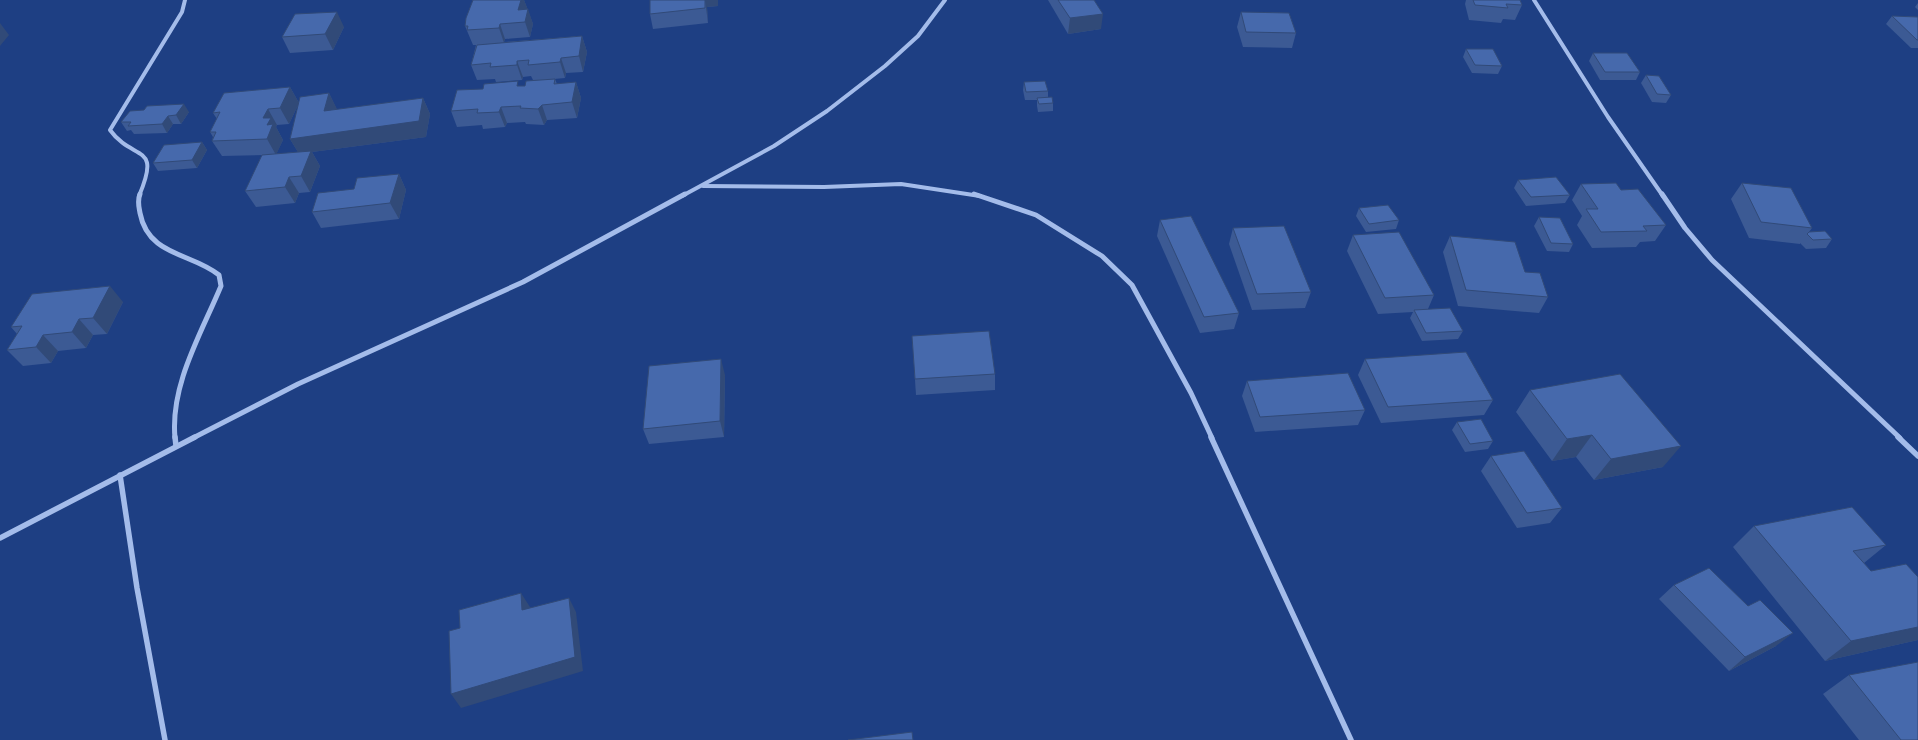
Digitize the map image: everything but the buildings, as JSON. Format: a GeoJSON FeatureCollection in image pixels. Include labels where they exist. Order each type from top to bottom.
{"type":"FeatureCollection","features":[{"type":"Feature","properties":{"kind":"street"},"geometry":{"type":"LineString","coordinates":[[176,446],[173,418],[181,381],[221,286],[219,275],[209,267],[170,253],[143,228],[138,199],[147,178],[149,164],[145,155],[118,141],[110,130],[182,12],[185,0]]}},
{"type":"Feature","properties":{"kind":"street"},"geometry":{"type":"LineString","coordinates":[[0,538],[298,384],[523,282],[774,146],[834,105],[885,66],[918,36],[945,0]]}},
{"type":"Feature","properties":{"kind":"street"},"geometry":{"type":"LineString","coordinates":[[1534,0],[1608,117],[1685,228],[1712,260],[1918,456]]}},
{"type":"Feature","properties":{"kind":"street"},"geometry":{"type":"LineString","coordinates":[[703,186],[824,187],[901,184],[978,196],[1036,215],[1102,256],[1132,285],[1191,393],[1351,740]]}},
{"type":"Feature","properties":{"kind":"street"},"geometry":{"type":"LineString","coordinates":[[120,475],[137,588],[165,740]]}}]}
